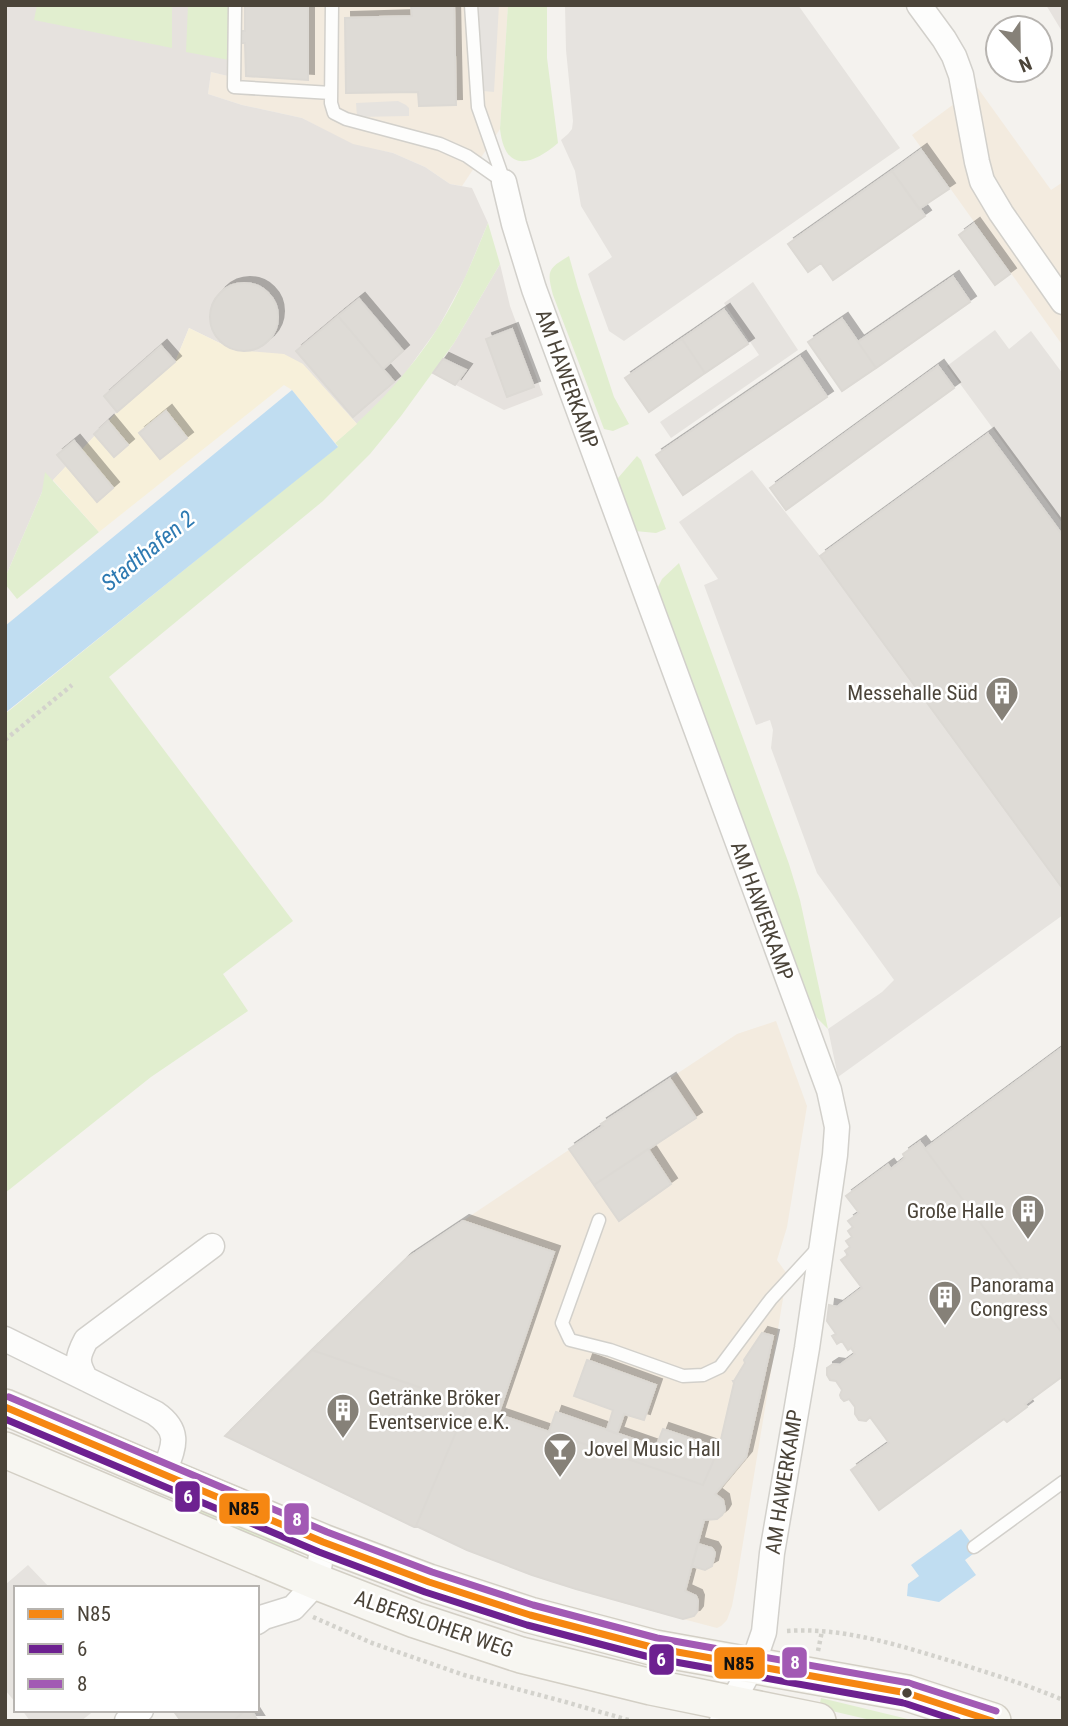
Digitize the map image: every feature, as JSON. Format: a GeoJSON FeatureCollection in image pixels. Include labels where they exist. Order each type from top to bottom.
{"type":"FeatureCollection","features":[{"type":"Feature","properties":{"kind":"main road","name":"ALBERSLOHER WEG"},"geometry":{"type":"LineString","coordinates":[[5,1407],[323,1542],[530,1615],[655,1648],[907,1693],[993,1721]]}},
{"type":"Feature","properties":{"kind":"main road","name":"ALBERSLOHER WEG"},"geometry":{"type":"LineString","coordinates":[[5,1450],[317,1582],[415,1620],[522,1655],[651,1688],[727,1712],[818,1721]]}},
{"type":"Feature","properties":{"kind":"main road"},"geometry":{"type":"LineString","coordinates":[[146,1511],[163,1475]]}},
{"type":"Feature","properties":{"kind":"street"},"geometry":{"type":"LineString","coordinates":[[919,5],[944,39],[961,75],[982,181],[1063,302]]}},
{"type":"Feature","properties":{"kind":"street","name":"AM HAWERKAMP"},"geometry":{"type":"LineString","coordinates":[[504,182],[534,289],[829,1090],[837,1127],[807,1348],[772,1553],[764,1632],[753,1664]]}},
{"type":"Feature","properties":{"kind":"street"},"geometry":{"type":"LineString","coordinates":[[86,1379],[79,1367],[78,1354],[86,1340],[212,1246]]}},
{"type":"Feature","properties":{"kind":"street"},"geometry":{"type":"LineString","coordinates":[[5,1339],[167,1421],[174,1435],[163,1475]]}},
{"type":"Feature","properties":{"kind":"street"},"geometry":{"type":"LineString","coordinates":[[259,1621],[293,1608],[317,1582],[323,1542]]}},
{"type":"Feature","properties":{"kind":"street"},"geometry":{"type":"LineString","coordinates":[[727,1712],[753,1664]]}},
{"type":"Feature","properties":{"kind":"lane"},"geometry":{"type":"LineString","coordinates":[[235,5],[234,87],[331,93]]}},
{"type":"Feature","properties":{"kind":"lane"},"geometry":{"type":"LineString","coordinates":[[332,5],[331,103],[334,113],[346,119],[440,144],[467,156],[504,182]]}},
{"type":"Feature","properties":{"kind":"lane","name":"AM HAWERKAMP"},"geometry":{"type":"LineString","coordinates":[[471,5],[478,107],[504,182]]}},
{"type":"Feature","properties":{"kind":"lane"},"geometry":{"type":"LineString","coordinates":[[599,1220],[562,1323],[570,1340],[610,1350],[683,1376],[703,1374],[720,1367],[771,1299],[822,1244]]}},
{"type":"Feature","properties":{"kind":"lane"},"geometry":{"type":"LineString","coordinates":[[974,1547],[1063,1482]]}},
{"type":"Feature","properties":{"kind":"path"},"geometry":{"type":"LineString","coordinates":[[5,740],[72,685]]}},
{"type":"Feature","properties":{"kind":"path"},"geometry":{"type":"LineString","coordinates":[[293,1608],[372,1643],[464,1675],[632,1721]]}},
{"type":"Feature","properties":{"kind":"path"},"geometry":{"type":"LineString","coordinates":[[806,1630],[896,1644],[994,1674],[1063,1700]]}},
{"type":"Feature","properties":{"kind":"shaded area"},"geometry":{"type":"Polygon","coordinates":[[[5,5],[230,5],[228,76],[211,72],[208,94],[242,105],[302,118],[353,144],[393,153],[425,167],[450,184],[472,188],[488,223],[465,278],[438,328],[401,379],[357,424],[302,364],[234,350],[189,328],[175,362],[117,412],[42,492],[5,578],[5,5]]]}},
{"type":"Feature","properties":{"kind":"shaded area"},"geometry":{"type":"Polygon","coordinates":[[[230,5],[508,5],[500,129],[462,186],[450,184],[425,167],[393,153],[353,145],[302,118],[242,105],[208,94],[211,72],[228,76],[230,5]]]}},
{"type":"Feature","properties":{"kind":"shaded area"},"geometry":{"type":"Polygon","coordinates":[[[478,5],[499,5],[494,92],[483,91],[478,5]]]}},
{"type":"Feature","properties":{"kind":"shaded area"},"geometry":{"type":"Polygon","coordinates":[[[565,5],[798,5],[900,148],[624,341],[609,331],[588,274],[612,257],[581,206],[575,171],[561,140],[572,129],[573,121],[565,5]]]}},
{"type":"Feature","properties":{"kind":"shaded area"},"geometry":{"type":"Polygon","coordinates":[[[1046,5],[1063,5],[1063,33],[1054,14],[1046,5]]]}},
{"type":"Feature","properties":{"kind":"shaded area"},"geometry":{"type":"Polygon","coordinates":[[[977,87],[1051,190],[1063,182],[1063,346],[912,135],[977,87]]]}},
{"type":"Feature","properties":{"kind":"shaded area"},"geometry":{"type":"Polygon","coordinates":[[[398,101],[409,108],[409,116],[357,117],[356,103],[398,101]]]}},
{"type":"Feature","properties":{"kind":"shaded area"},"geometry":{"type":"Polygon","coordinates":[[[500,264],[510,306],[543,395],[504,410],[433,373],[454,343],[500,264]]]}},
{"type":"Feature","properties":{"kind":"shaded area"},"geometry":{"type":"Polygon","coordinates":[[[753,282],[798,350],[671,438],[660,422],[759,355],[724,303],[753,282]]]}},
{"type":"Feature","properties":{"kind":"shaded area"},"geometry":{"type":"Polygon","coordinates":[[[995,330],[1009,349],[1031,331],[1063,374],[1063,524],[947,366],[995,330]]]}},
{"type":"Feature","properties":{"kind":"shaded area"},"geometry":{"type":"Polygon","coordinates":[[[752,470],[820,556],[1063,889],[1063,915],[838,1077],[828,1029],[882,992],[894,980],[817,873],[771,748],[773,730],[770,720],[756,725],[704,585],[718,579],[679,522],[752,470]]]}},
{"type":"Feature","properties":{"kind":"shaded area"},"geometry":{"type":"Polygon","coordinates":[[[776,1021],[807,1106],[787,1227],[777,1260],[787,1274],[737,1579],[732,1606],[727,1620],[721,1626],[717,1628],[630,1605],[532,1575],[467,1550],[225,1436],[406,1259],[737,1034],[776,1021]]]}},
{"type":"Feature","properties":{"kind":"shaded area"},"geometry":{"type":"Polygon","coordinates":[[[28,1565],[48,1586],[14,1586],[14,1701],[5,1690],[5,1585],[28,1565]]]}},
{"type":"Feature","properties":{"kind":"shaded area"},"geometry":{"type":"Polygon","coordinates":[[[23,1712],[92,1712],[81,1721],[30,1721],[23,1712]]]}},
{"type":"Feature","properties":{"kind":"green space"},"geometry":{"type":"Polygon","coordinates":[[[37,5],[172,5],[172,48],[34,20],[37,5]]]}},
{"type":"Feature","properties":{"kind":"green space"},"geometry":{"type":"Polygon","coordinates":[[[188,5],[230,5],[229,60],[186,52],[188,5]]]}},
{"type":"Feature","properties":{"kind":"green space"},"geometry":{"type":"Polygon","coordinates":[[[508,5],[547,5],[547,58],[558,143],[538,157],[521,161],[513,159],[507,153],[500,129],[508,5]]]}},
{"type":"Feature","properties":{"kind":"green space"},"geometry":{"type":"Polygon","coordinates":[[[488,223],[500,264],[454,343],[370,454],[323,501],[109,677],[293,921],[223,974],[248,1011],[151,1077],[5,1193],[5,714],[338,446],[335,443],[385,395],[429,342],[458,293],[488,223]]]}},
{"type":"Feature","properties":{"kind":"green space"},"geometry":{"type":"Polygon","coordinates":[[[569,256],[614,397],[629,424],[613,431],[604,429],[553,295],[551,271],[556,264],[569,256]]]}},
{"type":"Feature","properties":{"kind":"green space"},"geometry":{"type":"Polygon","coordinates":[[[637,456],[641,460],[666,529],[656,533],[635,531],[618,482],[618,478],[637,456]]]}},
{"type":"Feature","properties":{"kind":"green space"},"geometry":{"type":"Polygon","coordinates":[[[45,472],[99,532],[17,599],[5,584],[5,578],[42,492],[45,472]]]}},
{"type":"Feature","properties":{"kind":"green space"},"geometry":{"type":"Polygon","coordinates":[[[679,563],[789,864],[800,900],[828,1029],[812,1010],[660,599],[658,587],[662,579],[679,563]]]}},
{"type":"Feature","properties":{"kind":"green space"},"geometry":{"type":"Polygon","coordinates":[[[178,1500],[292,1546],[293,1555],[180,1506],[178,1500]]]}},
{"type":"Feature","properties":{"kind":"green space"},"geometry":{"type":"Polygon","coordinates":[[[821,1698],[916,1721],[875,1721],[819,1708],[821,1698]]]}},
{"type":"Feature","properties":{"kind":"sand"},"geometry":{"type":"Polygon","coordinates":[[[189,328],[234,350],[284,354],[303,364],[357,424],[335,443],[292,390],[284,385],[99,532],[53,480],[117,412],[175,362],[189,328]]]}},
{"type":"Feature","properties":{"kind":"water","name":"Stadthafen 2"},"geometry":{"type":"Polygon","coordinates":[[[292,390],[338,447],[5,713],[5,626],[292,390]]]}},
{"type":"Feature","properties":{"kind":"water"},"geometry":{"type":"Polygon","coordinates":[[[961,1529],[977,1551],[965,1560],[976,1575],[939,1602],[907,1596],[908,1584],[919,1576],[911,1565],[961,1529]]]}},
{"type":"Feature","properties":{"kind":"building"},"geometry":{"type":"Polygon","coordinates":[[[245,5],[308,5],[308,80],[246,76],[245,43],[241,43],[241,31],[245,31],[245,5]]]}},
{"type":"Feature","properties":{"kind":"building"},"geometry":{"type":"Polygon","coordinates":[[[411,5],[454,5],[456,105],[419,106],[418,92],[346,93],[345,18],[412,16],[411,5]]]}},
{"type":"Feature","properties":{"kind":"building"},"geometry":{"type":"Polygon","coordinates":[[[921,150],[949,189],[919,209],[892,171],[921,150]]]}},
{"type":"Feature","properties":{"kind":"building"},"geometry":{"type":"Polygon","coordinates":[[[892,171],[925,216],[833,280],[821,263],[808,272],[788,244],[892,171]]]}},
{"type":"Feature","properties":{"kind":"building"},"geometry":{"type":"Polygon","coordinates":[[[974,224],[1010,274],[995,285],[959,235],[974,224]]]}},
{"type":"Feature","properties":{"kind":"building"},"geometry":{"type":"Polygon","coordinates":[[[953,277],[970,302],[876,368],[858,342],[953,277]]]}},
{"type":"Feature","properties":{"kind":"building"},"geometry":{"type":"Polygon","coordinates":[[[237,283],[251,283],[263,288],[273,298],[278,317],[273,336],[263,346],[251,351],[237,351],[225,346],[215,336],[210,324],[210,310],[215,298],[225,288],[237,283]]]}},
{"type":"Feature","properties":{"kind":"building"},"geometry":{"type":"Polygon","coordinates":[[[359,299],[403,351],[383,369],[338,316],[359,299]]]}},
{"type":"Feature","properties":{"kind":"building"},"geometry":{"type":"Polygon","coordinates":[[[724,310],[748,344],[705,373],[682,339],[724,310]]]}},
{"type":"Feature","properties":{"kind":"building"},"geometry":{"type":"Polygon","coordinates":[[[338,316],[394,382],[353,417],[296,351],[338,316]]]}},
{"type":"Feature","properties":{"kind":"building"},"geometry":{"type":"Polygon","coordinates":[[[842,319],[876,368],[842,391],[808,342],[842,319]]]}},
{"type":"Feature","properties":{"kind":"building"},"geometry":{"type":"Polygon","coordinates":[[[512,329],[534,387],[507,397],[486,339],[512,329]]]}},
{"type":"Feature","properties":{"kind":"building"},"geometry":{"type":"Polygon","coordinates":[[[682,339],[705,373],[649,412],[625,378],[682,339]]]}},
{"type":"Feature","properties":{"kind":"building"},"geometry":{"type":"Polygon","coordinates":[[[161,346],[175,362],[117,412],[104,396],[161,346]]]}},
{"type":"Feature","properties":{"kind":"building"},"geometry":{"type":"Polygon","coordinates":[[[800,357],[827,397],[683,495],[656,455],[800,357]]]}},
{"type":"Feature","properties":{"kind":"building"},"geometry":{"type":"Polygon","coordinates":[[[443,359],[466,370],[455,385],[433,373],[443,359]]]}},
{"type":"Feature","properties":{"kind":"building"},"geometry":{"type":"Polygon","coordinates":[[[938,366],[954,388],[786,510],[770,488],[938,366]]]}},
{"type":"Feature","properties":{"kind":"building"},"geometry":{"type":"Polygon","coordinates":[[[166,411],[187,438],[160,459],[139,433],[166,411]]]}},
{"type":"Feature","properties":{"kind":"building"},"geometry":{"type":"Polygon","coordinates":[[[108,421],[128,445],[114,457],[94,434],[108,421]]]}},
{"type":"Feature","properties":{"kind":"building","name":"Messehalle Süd"},"geometry":{"type":"Polygon","coordinates":[[[988,434],[1063,536],[1063,889],[820,556],[988,434]]]}},
{"type":"Feature","properties":{"kind":"building"},"geometry":{"type":"Polygon","coordinates":[[[74,441],[113,488],[97,502],[57,455],[74,441]]]}},
{"type":"Feature","properties":{"kind":"building","name":"Große Halle"},"geometry":{"type":"Polygon","coordinates":[[[1063,1047],[1063,1334],[925,1149],[1063,1047]]]}},
{"type":"Feature","properties":{"kind":"building"},"geometry":{"type":"Polygon","coordinates":[[[670,1079],[696,1118],[594,1185],[569,1149],[603,1126],[601,1124],[670,1079]]]}},
{"type":"Feature","properties":{"kind":"building","name":"Panorama Congress"},"geometry":{"type":"Polygon","coordinates":[[[920,1142],[1063,1334],[1063,1376],[1025,1404],[1027,1407],[1007,1422],[1004,1419],[879,1510],[851,1470],[889,1443],[870,1417],[866,1421],[859,1420],[855,1407],[849,1399],[844,1401],[841,1398],[842,1390],[836,1381],[830,1380],[827,1375],[827,1368],[833,1364],[840,1365],[855,1354],[851,1348],[848,1350],[842,1341],[837,1344],[832,1336],[836,1334],[827,1321],[829,1305],[837,1307],[862,1288],[841,1260],[848,1255],[845,1251],[850,1247],[846,1241],[852,1237],[848,1231],[853,1227],[848,1221],[859,1213],[846,1196],[888,1165],[891,1169],[905,1158],[903,1154],[920,1142]]]}},
{"type":"Feature","properties":{"kind":"building"},"geometry":{"type":"Polygon","coordinates":[[[648,1149],[671,1184],[619,1221],[594,1185],[648,1149]]]}},
{"type":"Feature","properties":{"kind":"building"},"geometry":{"type":"Polygon","coordinates":[[[463,1221],[554,1252],[498,1415],[312,1350],[406,1259],[463,1221]]]}},
{"type":"Feature","properties":{"kind":"building","name":"Jovel Music Hall"},"geometry":{"type":"Polygon","coordinates":[[[762,1333],[773,1336],[746,1457],[715,1494],[723,1500],[725,1510],[717,1519],[704,1520],[685,1591],[696,1596],[698,1601],[694,1616],[683,1619],[532,1575],[467,1550],[416,1526],[468,1404],[703,1485],[719,1448],[733,1381],[762,1333]]]}},
{"type":"Feature","properties":{"kind":"building","name":"Getränke Bröker Eventservice e.K."},"geometry":{"type":"Polygon","coordinates":[[[312,1350],[468,1404],[416,1526],[225,1436],[312,1350]]]}},
{"type":"Feature","properties":{"kind":"building"},"geometry":{"type":"Polygon","coordinates":[[[587,1360],[656,1385],[644,1420],[624,1414],[617,1434],[607,1430],[613,1410],[574,1396],[587,1360]]]}},
{"type":"Feature","properties":{"kind":"building"},"geometry":{"type":"Polygon","coordinates":[[[556,1412],[656,1447],[663,1429],[719,1448],[703,1485],[549,1432],[556,1412]]]}},
{"type":"Feature","properties":{"kind":"building"},"geometry":{"type":"Polygon","coordinates":[[[698,1544],[712,1548],[715,1553],[712,1566],[705,1570],[692,1566],[698,1544]]]}},
{"type":"Feature","properties":{"kind":"building"},"geometry":{"type":"Polygon","coordinates":[[[174,1712],[244,1712],[233,1721],[181,1721],[174,1712]]]}},
{"type":"Feature","properties":{"kind":"building"},"geometry":{"type":"Polygon","coordinates":[[[244,1712],[252,1712],[258,1721],[233,1721],[244,1712]]]}},
{"type":"Feature","properties":{"kind":"transit line","name":"8"},"geometry":{"type":"LineString","coordinates":[[9,1397],[327,1532],[432,1572],[533,1605],[657,1638],[909,1683],[996,1711]]}},
{"type":"Feature","properties":{"kind":"transit line","name":"N85"},"geometry":{"type":"LineString","coordinates":[[5,1407],[323,1542],[429,1582],[530,1615],[655,1648],[907,1693],[992,1721]]}},
{"type":"Feature","properties":{"kind":"transit line","name":"6"},"geometry":{"type":"LineString","coordinates":[[5,1419],[319,1552],[425,1592],[527,1625],[653,1658],[904,1703],[958,1721]]}},
{"type":"Feature","properties":{"kind":"place","name":"Messehalle Süd"},"geometry":{"type":"Point","coordinates":[1002,723]}},
{"type":"Feature","properties":{"kind":"place","name":"Große Halle"},"geometry":{"type":"Point","coordinates":[1028,1241]}},
{"type":"Feature","properties":{"kind":"place","name":"Panorama Congress"},"geometry":{"type":"Point","coordinates":[945,1327]}},
{"type":"Feature","properties":{"kind":"place","name":"Getränke Bröker Eventservice e.K."},"geometry":{"type":"Point","coordinates":[343,1440]}},
{"type":"Feature","properties":{"kind":"place","name":"Jovel Music Hall"},"geometry":{"type":"Point","coordinates":[560,1479]}}]}
